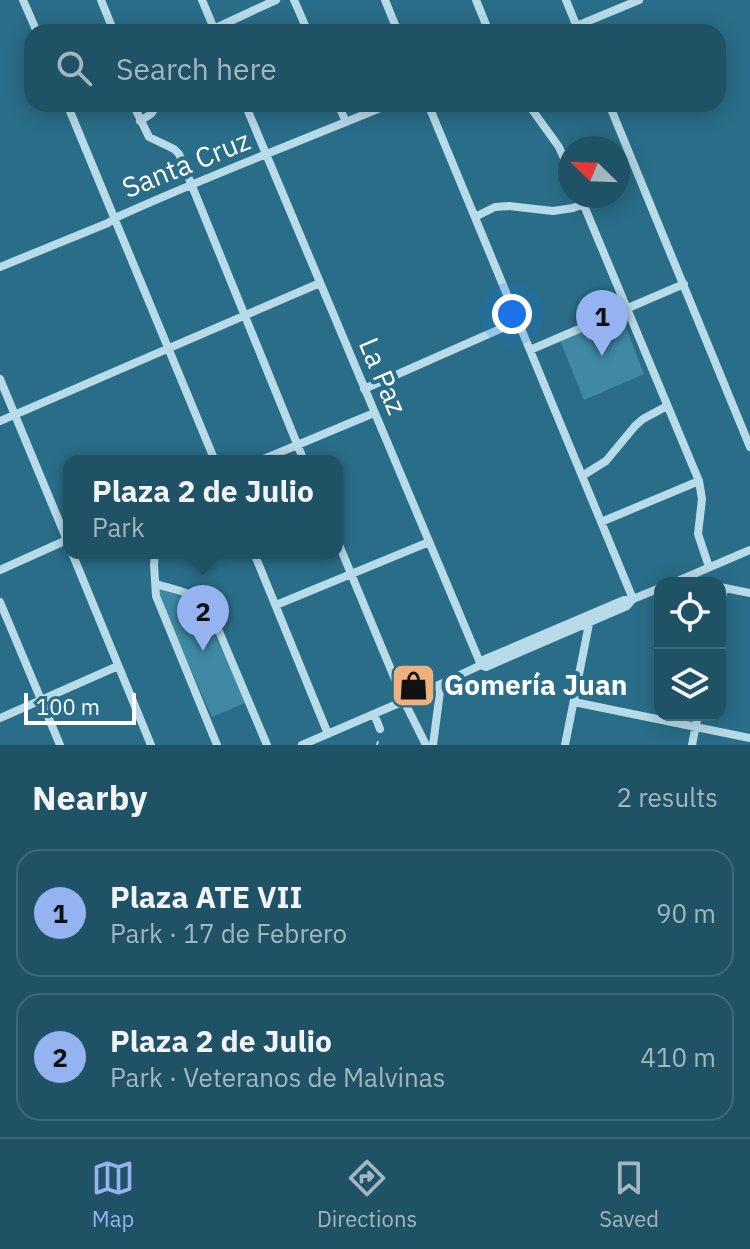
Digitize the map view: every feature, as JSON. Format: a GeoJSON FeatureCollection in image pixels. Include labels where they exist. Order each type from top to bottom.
{"type":"FeatureCollection","features":[{"type":"Feature","properties":{"kind":"street"},"geometry":{"type":"LineString","coordinates":[[23,0],[34,24]]}},
{"type":"Feature","properties":{"kind":"street"},"geometry":{"type":"LineString","coordinates":[[101,0],[111,24]]}},
{"type":"Feature","properties":{"kind":"street"},"geometry":{"type":"LineString","coordinates":[[202,0],[210,24]]}},
{"type":"Feature","properties":{"kind":"street"},"geometry":{"type":"LineString","coordinates":[[226,24],[276,0]]}},
{"type":"Feature","properties":{"kind":"street"},"geometry":{"type":"LineString","coordinates":[[294,0],[304,24]]}},
{"type":"Feature","properties":{"kind":"street"},"geometry":{"type":"LineString","coordinates":[[385,0],[395,24]]}},
{"type":"Feature","properties":{"kind":"street"},"geometry":{"type":"LineString","coordinates":[[476,0],[486,24]]}},
{"type":"Feature","properties":{"kind":"street"},"geometry":{"type":"LineString","coordinates":[[566,0],[576,24]]}},
{"type":"Feature","properties":{"kind":"street"},"geometry":{"type":"LineString","coordinates":[[589,24],[639,0]]}},
{"type":"Feature","properties":{"kind":"street"},"geometry":{"type":"LineString","coordinates":[[70,112],[213,455]]}},
{"type":"Feature","properties":{"kind":"street"},"geometry":{"type":"LineString","coordinates":[[136,112],[149,137],[179,154],[301,455]]}},
{"type":"Feature","properties":{"kind":"street"},"geometry":{"type":"LineString","coordinates":[[140,121],[152,112]]}},
{"type":"Feature","properties":{"kind":"street","name":"La Paz"},"geometry":{"type":"LineString","coordinates":[[248,112],[481,665]]}},
{"type":"Feature","properties":{"kind":"street"},"geometry":{"type":"LineString","coordinates":[[342,112],[346,122]]}},
{"type":"Feature","properties":{"kind":"street","name":"Santa Cruz"},"geometry":{"type":"LineString","coordinates":[[0,267],[108,223],[190,184],[370,112]]}},
{"type":"Feature","properties":{"kind":"street"},"geometry":{"type":"LineString","coordinates":[[431,112],[633,599]]}},
{"type":"Feature","properties":{"kind":"street"},"geometry":{"type":"LineString","coordinates":[[534,112],[558,146]]}},
{"type":"Feature","properties":{"kind":"street"},"geometry":{"type":"LineString","coordinates":[[612,112],[750,447]]}},
{"type":"Feature","properties":{"kind":"street"},"geometry":{"type":"LineString","coordinates":[[475,217],[495,207],[553,211],[573,208]]}},
{"type":"Feature","properties":{"kind":"street"},"geometry":{"type":"LineString","coordinates":[[585,208],[699,481],[702,499],[698,534],[709,567]]}},
{"type":"Feature","properties":{"kind":"street"},"geometry":{"type":"LineString","coordinates":[[0,421],[320,283]]}},
{"type":"Feature","properties":{"kind":"street"},"geometry":{"type":"LineString","coordinates":[[530,350],[684,284]]}},
{"type":"Feature","properties":{"kind":"street"},"geometry":{"type":"LineString","coordinates":[[364,389],[518,321]]}},
{"type":"Feature","properties":{"kind":"street"},"geometry":{"type":"LineString","coordinates":[[0,379],[63,529]]}},
{"type":"Feature","properties":{"kind":"street"},"geometry":{"type":"LineString","coordinates":[[582,476],[606,461],[643,419],[667,406]]}},
{"type":"Feature","properties":{"kind":"street"},"geometry":{"type":"LineString","coordinates":[[273,455],[374,413]]}},
{"type":"Feature","properties":{"kind":"street"},"geometry":{"type":"LineString","coordinates":[[601,522],[699,481]]}},
{"type":"Feature","properties":{"kind":"street"},"geometry":{"type":"LineString","coordinates":[[276,605],[429,542]]}},
{"type":"Feature","properties":{"kind":"street"},"geometry":{"type":"LineString","coordinates":[[0,570],[63,543]]}},
{"type":"Feature","properties":{"kind":"street"},"geometry":{"type":"LineString","coordinates":[[687,577],[750,550]]}},
{"type":"Feature","properties":{"kind":"street"},"geometry":{"type":"LineString","coordinates":[[343,555],[404,701],[426,745]]}},
{"type":"Feature","properties":{"kind":"street"},"geometry":{"type":"LineString","coordinates":[[74,559],[151,745]]}},
{"type":"Feature","properties":{"kind":"street"},"geometry":{"type":"LineString","coordinates":[[155,559],[156,596],[217,745]]}},
{"type":"Feature","properties":{"kind":"street"},"geometry":{"type":"LineString","coordinates":[[257,559],[328,734]]}},
{"type":"Feature","properties":{"kind":"street"},"geometry":{"type":"LineString","coordinates":[[156,584],[196,597],[210,610],[267,745]]}},
{"type":"Feature","properties":{"kind":"street"},"geometry":{"type":"LineString","coordinates":[[726,589],[750,593]]}},
{"type":"Feature","properties":{"kind":"street"},"geometry":{"type":"LineString","coordinates":[[302,745],[441,684],[481,665],[483,660],[590,619],[624,600],[654,590]]}},
{"type":"Feature","properties":{"kind":"street"},"geometry":{"type":"LineString","coordinates":[[0,602],[60,745]]}},
{"type":"Feature","properties":{"kind":"street"},"geometry":{"type":"LineString","coordinates":[[565,745],[590,619]]}},
{"type":"Feature","properties":{"kind":"street"},"geometry":{"type":"LineString","coordinates":[[0,718],[118,666]]}},
{"type":"Feature","properties":{"kind":"street"},"geometry":{"type":"LineString","coordinates":[[433,745],[441,684]]}},
{"type":"Feature","properties":{"kind":"street"},"geometry":{"type":"LineString","coordinates":[[574,702],[750,738]]}},
{"type":"Feature","properties":{"kind":"street"},"geometry":{"type":"LineString","coordinates":[[374,714],[380,729]]}},
{"type":"Feature","properties":{"kind":"street"},"geometry":{"type":"LineString","coordinates":[[692,745],[696,721]]}},
{"type":"Feature","properties":{"kind":"shaded area"},"geometry":{"type":"Polygon","coordinates":[[[620,312],[644,374],[584,400],[559,338],[620,312]]]}},
{"type":"Feature","properties":{"kind":"shaded area"},"geometry":{"type":"Polygon","coordinates":[[[159,589],[201,606],[245,703],[212,717],[160,600],[159,589]]]}},
{"type":"Feature","properties":{"kind":"place","name":"Plaza ATE VII"},"geometry":{"type":"Point","coordinates":[602,356]}},
{"type":"Feature","properties":{"kind":"place","name":"Plaza 2 de Julio"},"geometry":{"type":"Point","coordinates":[203,651]}},
{"type":"Feature","properties":{"kind":"place","name":"Gomería Juan"},"geometry":{"type":"Point","coordinates":[413,685]}}]}
